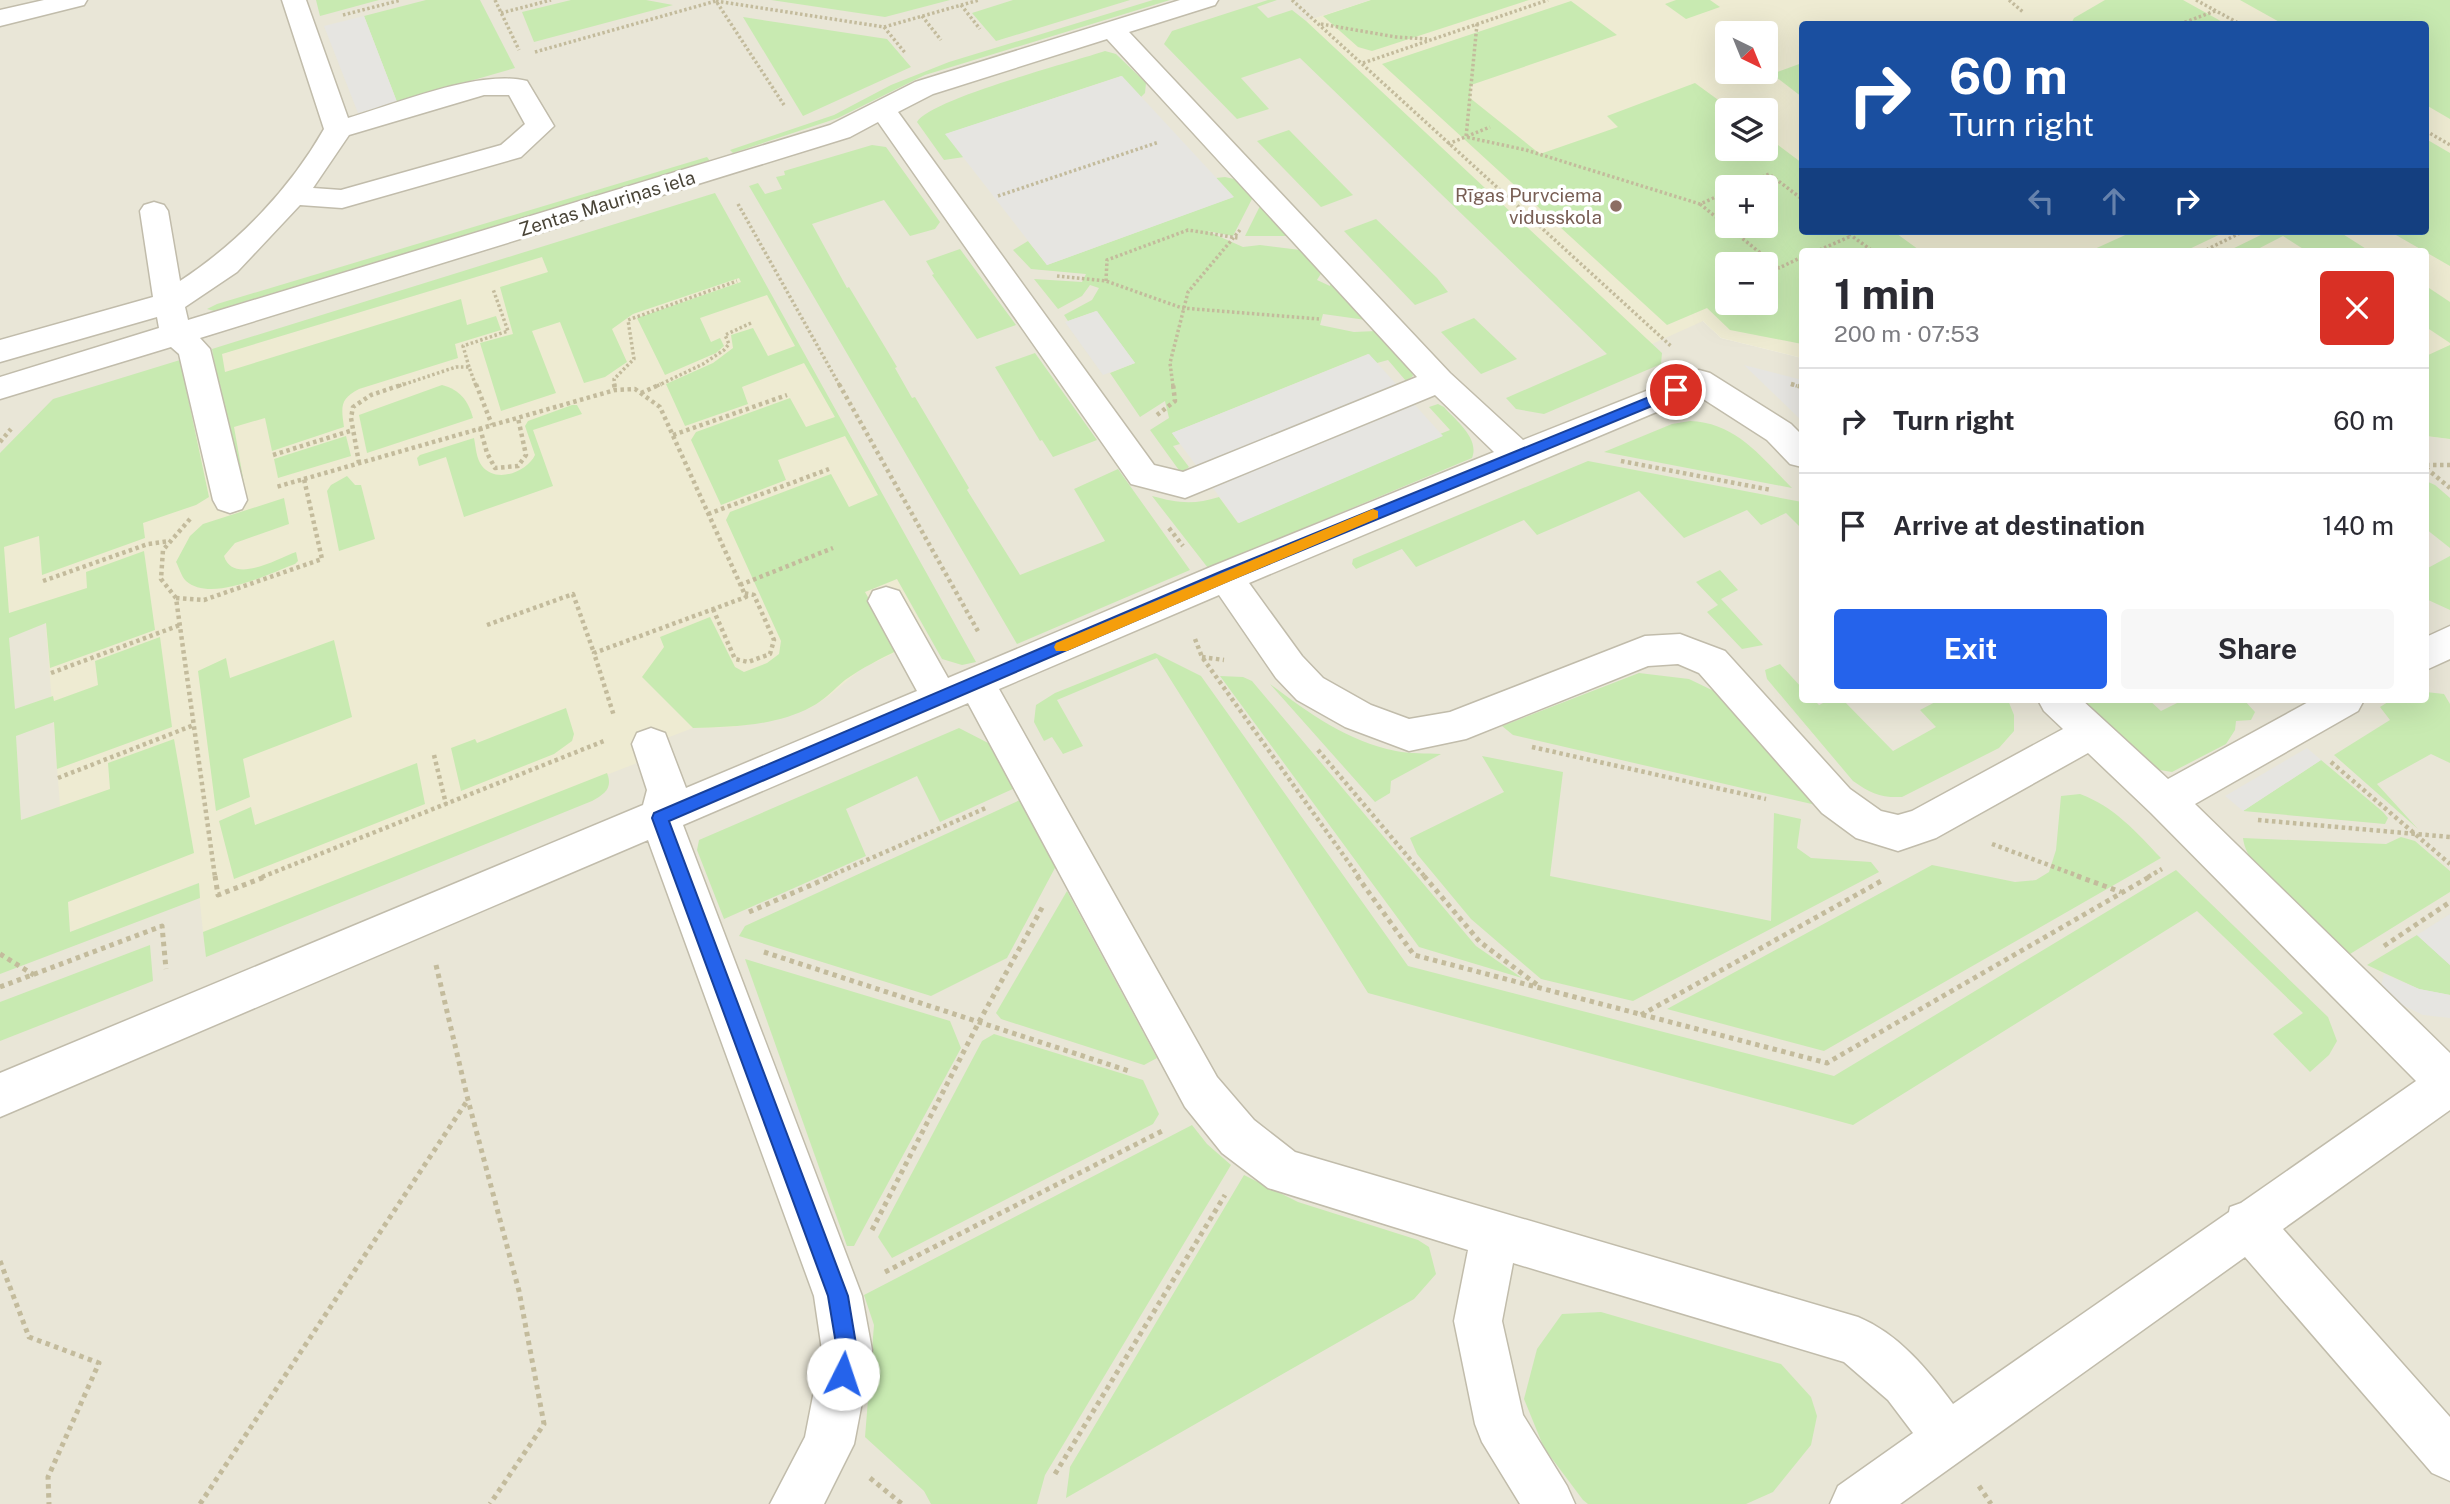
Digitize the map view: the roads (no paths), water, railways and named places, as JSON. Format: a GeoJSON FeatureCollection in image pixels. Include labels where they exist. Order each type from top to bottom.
{"type":"FeatureCollection","features":[{"type":"Feature","properties":{"kind":"street"},"geometry":{"type":"LineString","coordinates":[[0,18],[75,0]]}},
{"type":"Feature","properties":{"kind":"street","name":"Zentas Mauriņas iela"},"geometry":{"type":"LineString","coordinates":[[0,388],[827,135],[924,88],[1206,0]]}},
{"type":"Feature","properties":{"kind":"street"},"geometry":{"type":"LineString","coordinates":[[298,13],[338,130]]}},
{"type":"Feature","properties":{"kind":"street"},"geometry":{"type":"LineString","coordinates":[[1112,29],[1439,381],[1518,455]]}},
{"type":"Feature","properties":{"kind":"street"},"geometry":{"type":"LineString","coordinates":[[0,351],[169,303],[226,265],[293,195],[326,152],[338,130],[483,87],[518,87],[540,126],[510,151],[342,199],[293,195]]}},
{"type":"Feature","properties":{"kind":"street"},"geometry":{"type":"LineString","coordinates":[[882,109],[1000,270],[1143,475],[1185,485],[1439,381]]}},
{"type":"Feature","properties":{"kind":"street"},"geometry":{"type":"LineString","coordinates":[[154,211],[176,334],[194,349],[230,500]]}},
{"type":"Feature","properties":{"kind":"street"},"geometry":{"type":"LineString","coordinates":[[0,1095],[660,818],[1217,579],[1699,381],[1779,432],[1799,452]]}},
{"type":"Feature","properties":{"kind":"street"},"geometry":{"type":"LineString","coordinates":[[1217,579],[1310,689],[1358,716],[1409,735],[1453,728],[1646,651],[1680,649],[1712,662],[1836,801],[1870,826],[1898,833],[1922,826],[2090,733]]}},
{"type":"Feature","properties":{"kind":"street"},"geometry":{"type":"LineString","coordinates":[[886,601],[1033,787],[1211,1107],[1252,1151],[1284,1172],[1858,1342],[1906,1382],[1947,1438]]}},
{"type":"Feature","properties":{"kind":"street"},"geometry":{"type":"LineString","coordinates":[[2429,653],[2450,641]]}},
{"type":"Feature","properties":{"kind":"street"},"geometry":{"type":"LineString","coordinates":[[1856,1504],[2247,1224],[2450,1083],[2171,807],[2060,703]]}},
{"type":"Feature","properties":{"kind":"street"},"geometry":{"type":"LineString","coordinates":[[2171,807],[2340,703]]}},
{"type":"Feature","properties":{"kind":"street"},"geometry":{"type":"LineString","coordinates":[[651,744],[667,790],[660,818],[838,1296],[847,1350],[829,1444],[796,1504]]}},
{"type":"Feature","properties":{"kind":"street"},"geometry":{"type":"LineString","coordinates":[[2247,1224],[2450,1455]]}},
{"type":"Feature","properties":{"kind":"street"},"geometry":{"type":"LineString","coordinates":[[1495,1233],[1478,1321],[1500,1424],[1549,1504]]}},
{"type":"Feature","properties":{"kind":"place","name":"Rīgas Purvciema vidusskola"},"geometry":{"type":"Point","coordinates":[1616,206]}}]}
